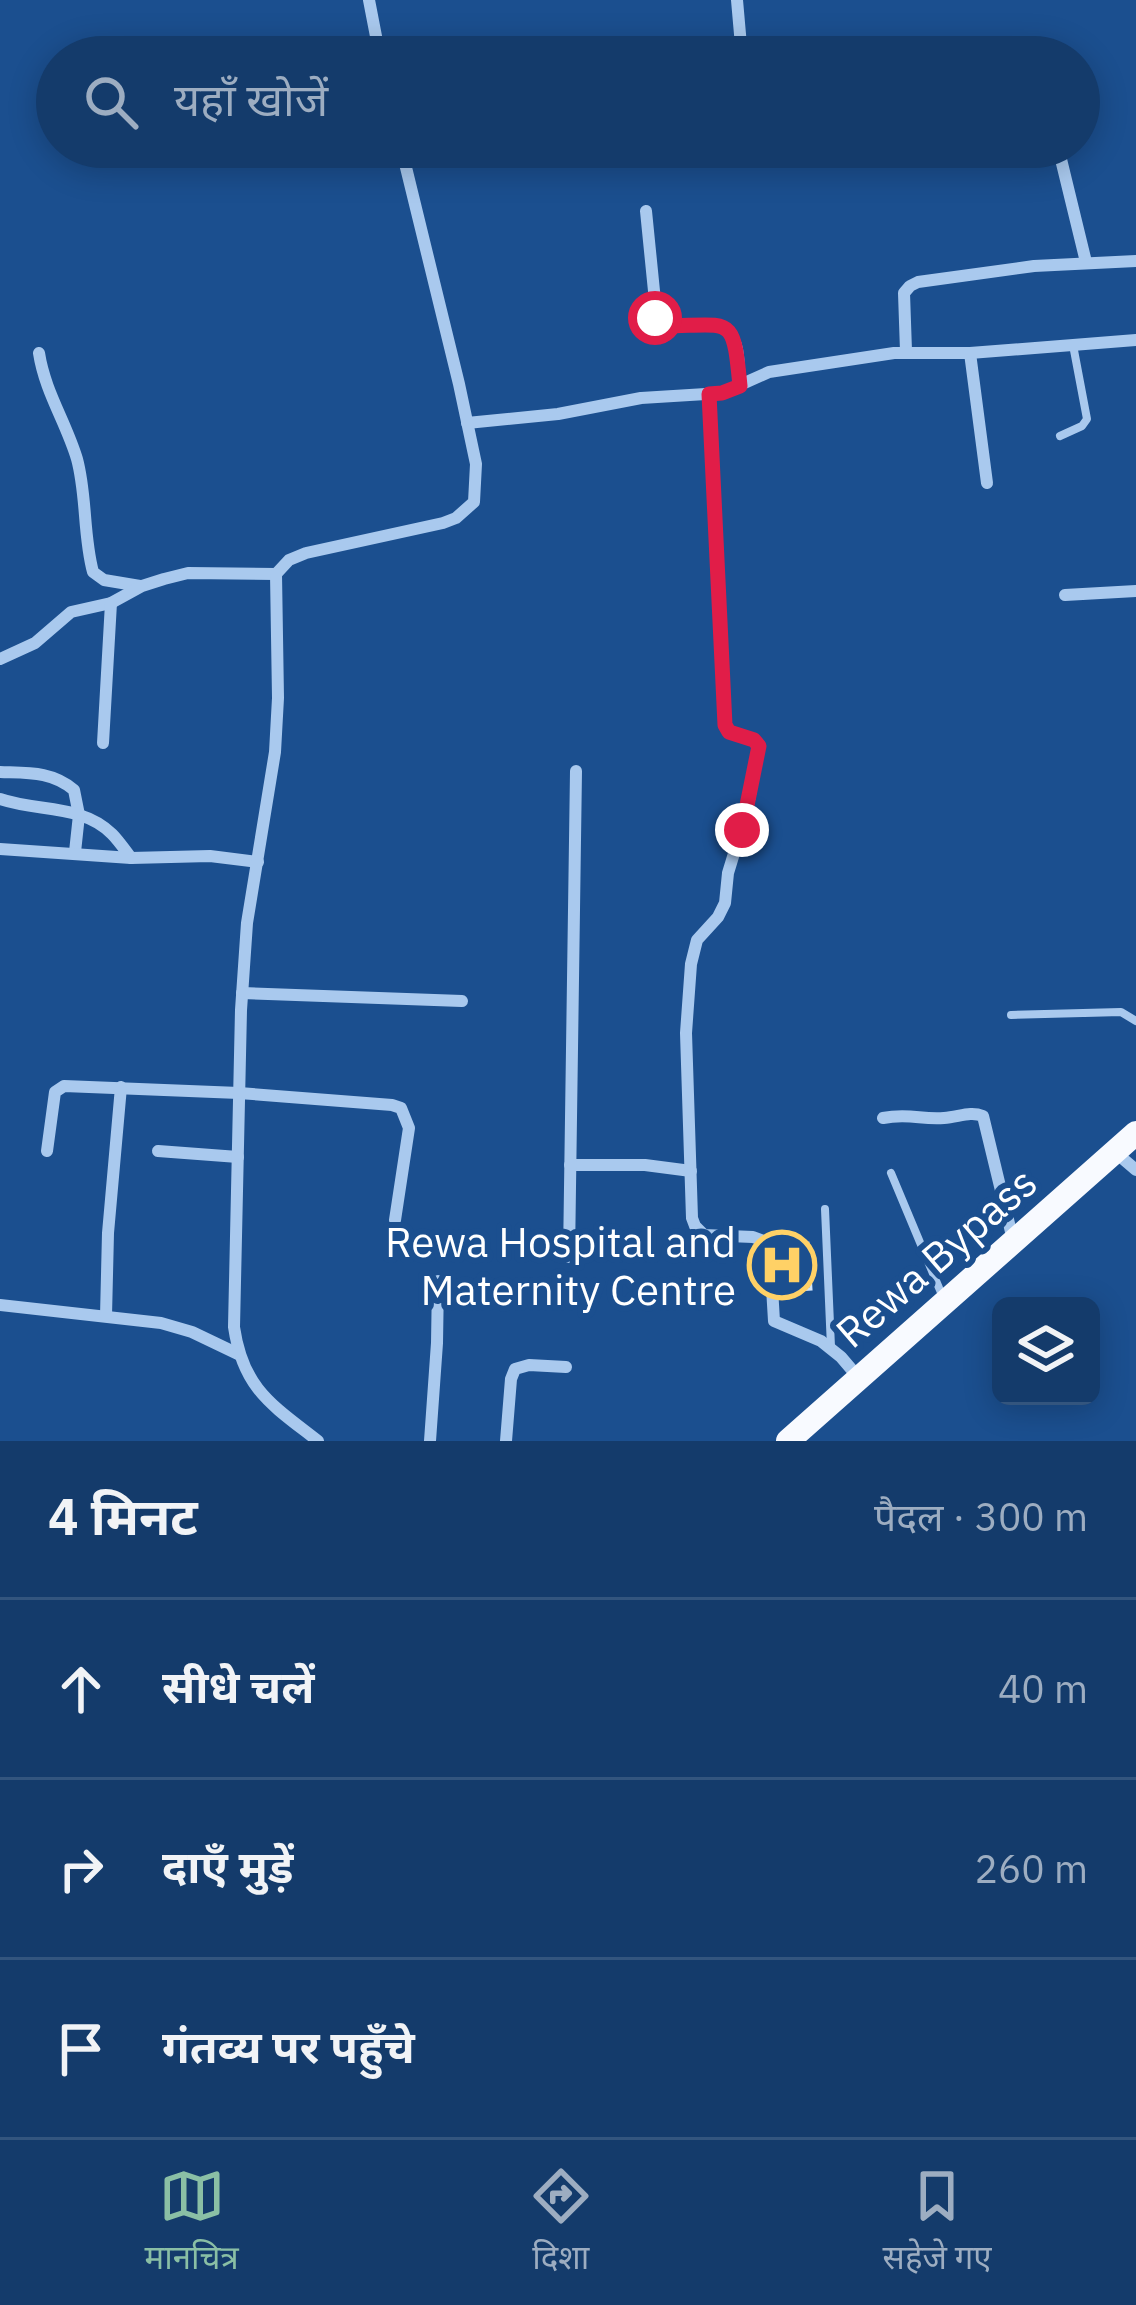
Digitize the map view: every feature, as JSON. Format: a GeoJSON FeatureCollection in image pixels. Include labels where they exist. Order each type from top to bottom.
{"type":"FeatureCollection","features":[{"type":"Feature","properties":{"kind":"highway","name":"Rewa Bypass"},"geometry":{"type":"LineString","coordinates":[[788,1441],[1136,1132]]}},
{"type":"Feature","properties":{"kind":"street"},"geometry":{"type":"LineString","coordinates":[[370,0],[376,36]]}},
{"type":"Feature","properties":{"kind":"street"},"geometry":{"type":"LineString","coordinates":[[736,0],[740,36]]}},
{"type":"Feature","properties":{"kind":"street"},"geometry":{"type":"LineString","coordinates":[[318,1441],[269,1402],[249,1378],[238,1354],[234,1327],[242,993],[247,923],[275,752],[276,574],[289,560],[305,553],[443,523],[466,512],[474,502],[476,464],[406,168]]}},
{"type":"Feature","properties":{"kind":"street"},"geometry":{"type":"LineString","coordinates":[[1063,168],[1086,262]]}},
{"type":"Feature","properties":{"kind":"street"},"geometry":{"type":"LineString","coordinates":[[646,212],[657,321],[665,326],[727,328],[736,343],[740,386]]}},
{"type":"Feature","properties":{"kind":"street"},"geometry":{"type":"LineString","coordinates":[[906,351],[903,299],[910,286],[959,275],[1136,261]]}},
{"type":"Feature","properties":{"kind":"street"},"geometry":{"type":"LineString","coordinates":[[467,423],[558,414],[641,398],[722,393],[769,372],[906,351],[970,352],[1136,340]]}},
{"type":"Feature","properties":{"kind":"street"},"geometry":{"type":"LineString","coordinates":[[970,352],[987,483]]}},
{"type":"Feature","properties":{"kind":"street"},"geometry":{"type":"LineString","coordinates":[[38,353],[46,389],[77,459],[93,572],[104,580],[142,586]]}},
{"type":"Feature","properties":{"kind":"street"},"geometry":{"type":"LineString","coordinates":[[709,394],[725,725],[729,732],[759,746],[725,903],[697,940],[691,964],[686,1033],[692,1218],[699,1232],[713,1237],[753,1237],[766,1242],[773,1321],[821,1341],[858,1377]]}},
{"type":"Feature","properties":{"kind":"street"},"geometry":{"type":"LineString","coordinates":[[0,659],[43,638],[70,612],[111,603],[142,586],[188,573],[276,574]]}},
{"type":"Feature","properties":{"kind":"street"},"geometry":{"type":"LineString","coordinates":[[1065,595],[1136,591]]}},
{"type":"Feature","properties":{"kind":"street"},"geometry":{"type":"LineString","coordinates":[[103,743],[111,603]]}},
{"type":"Feature","properties":{"kind":"street"},"geometry":{"type":"LineString","coordinates":[[568,1257],[576,771]]}},
{"type":"Feature","properties":{"kind":"street"},"geometry":{"type":"LineString","coordinates":[[0,772],[56,777],[74,790],[79,815],[75,852]]}},
{"type":"Feature","properties":{"kind":"street"},"geometry":{"type":"LineString","coordinates":[[0,799],[79,815],[110,832],[131,858]]}},
{"type":"Feature","properties":{"kind":"street"},"geometry":{"type":"LineString","coordinates":[[0,849],[258,862]]}},
{"type":"Feature","properties":{"kind":"street"},"geometry":{"type":"LineString","coordinates":[[242,993],[463,1001]]}},
{"type":"Feature","properties":{"kind":"street"},"geometry":{"type":"LineString","coordinates":[[47,1150],[55,1092],[64,1085],[392,1105],[401,1108],[410,1127],[395,1220]]}},
{"type":"Feature","properties":{"kind":"street"},"geometry":{"type":"LineString","coordinates":[[106,1316],[121,1087]]}},
{"type":"Feature","properties":{"kind":"street"},"geometry":{"type":"LineString","coordinates":[[883,1118],[907,1114],[944,1118],[975,1112],[983,1116],[1013,1240]]}},
{"type":"Feature","properties":{"kind":"street"},"geometry":{"type":"LineString","coordinates":[[158,1151],[238,1156]]}},
{"type":"Feature","properties":{"kind":"street"},"geometry":{"type":"LineString","coordinates":[[1115,1152],[1136,1170]]}},
{"type":"Feature","properties":{"kind":"street"},"geometry":{"type":"LineString","coordinates":[[570,1165],[645,1165],[691,1171]]}},
{"type":"Feature","properties":{"kind":"street"},"geometry":{"type":"LineString","coordinates":[[430,1441],[438,1281]]}},
{"type":"Feature","properties":{"kind":"street"},"geometry":{"type":"LineString","coordinates":[[0,1305],[161,1323],[238,1354]]}},
{"type":"Feature","properties":{"kind":"street"},"geometry":{"type":"LineString","coordinates":[[506,1441],[515,1369],[566,1367]]}},
{"type":"Feature","properties":{"kind":"lane"},"geometry":{"type":"LineString","coordinates":[[1060,436],[1087,419],[1073,345]]}},
{"type":"Feature","properties":{"kind":"lane"},"geometry":{"type":"LineString","coordinates":[[1011,1015],[1121,1012],[1136,1021]]}},
{"type":"Feature","properties":{"kind":"lane"},"geometry":{"type":"LineString","coordinates":[[891,1173],[945,1302]]}},
{"type":"Feature","properties":{"kind":"lane"},"geometry":{"type":"LineString","coordinates":[[824,1209],[831,1348]]}},
{"type":"Feature","properties":{"kind":"building"},"geometry":{"type":"Polygon","coordinates":[[[808,1243],[811,1289],[783,1291],[780,1245],[808,1243]]]}},
{"type":"Feature","properties":{"kind":"place","name":"Rewa Hospital and Maternity Centre"},"geometry":{"type":"Point","coordinates":[782,1265]}},
{"type":"Feature","properties":{"kind":"route"},"geometry":{"type":"LineString","coordinates":[[655,318],[665,326],[727,328],[736,343],[740,386],[709,394],[725,725],[729,732],[759,746],[742,830]]}}]}
